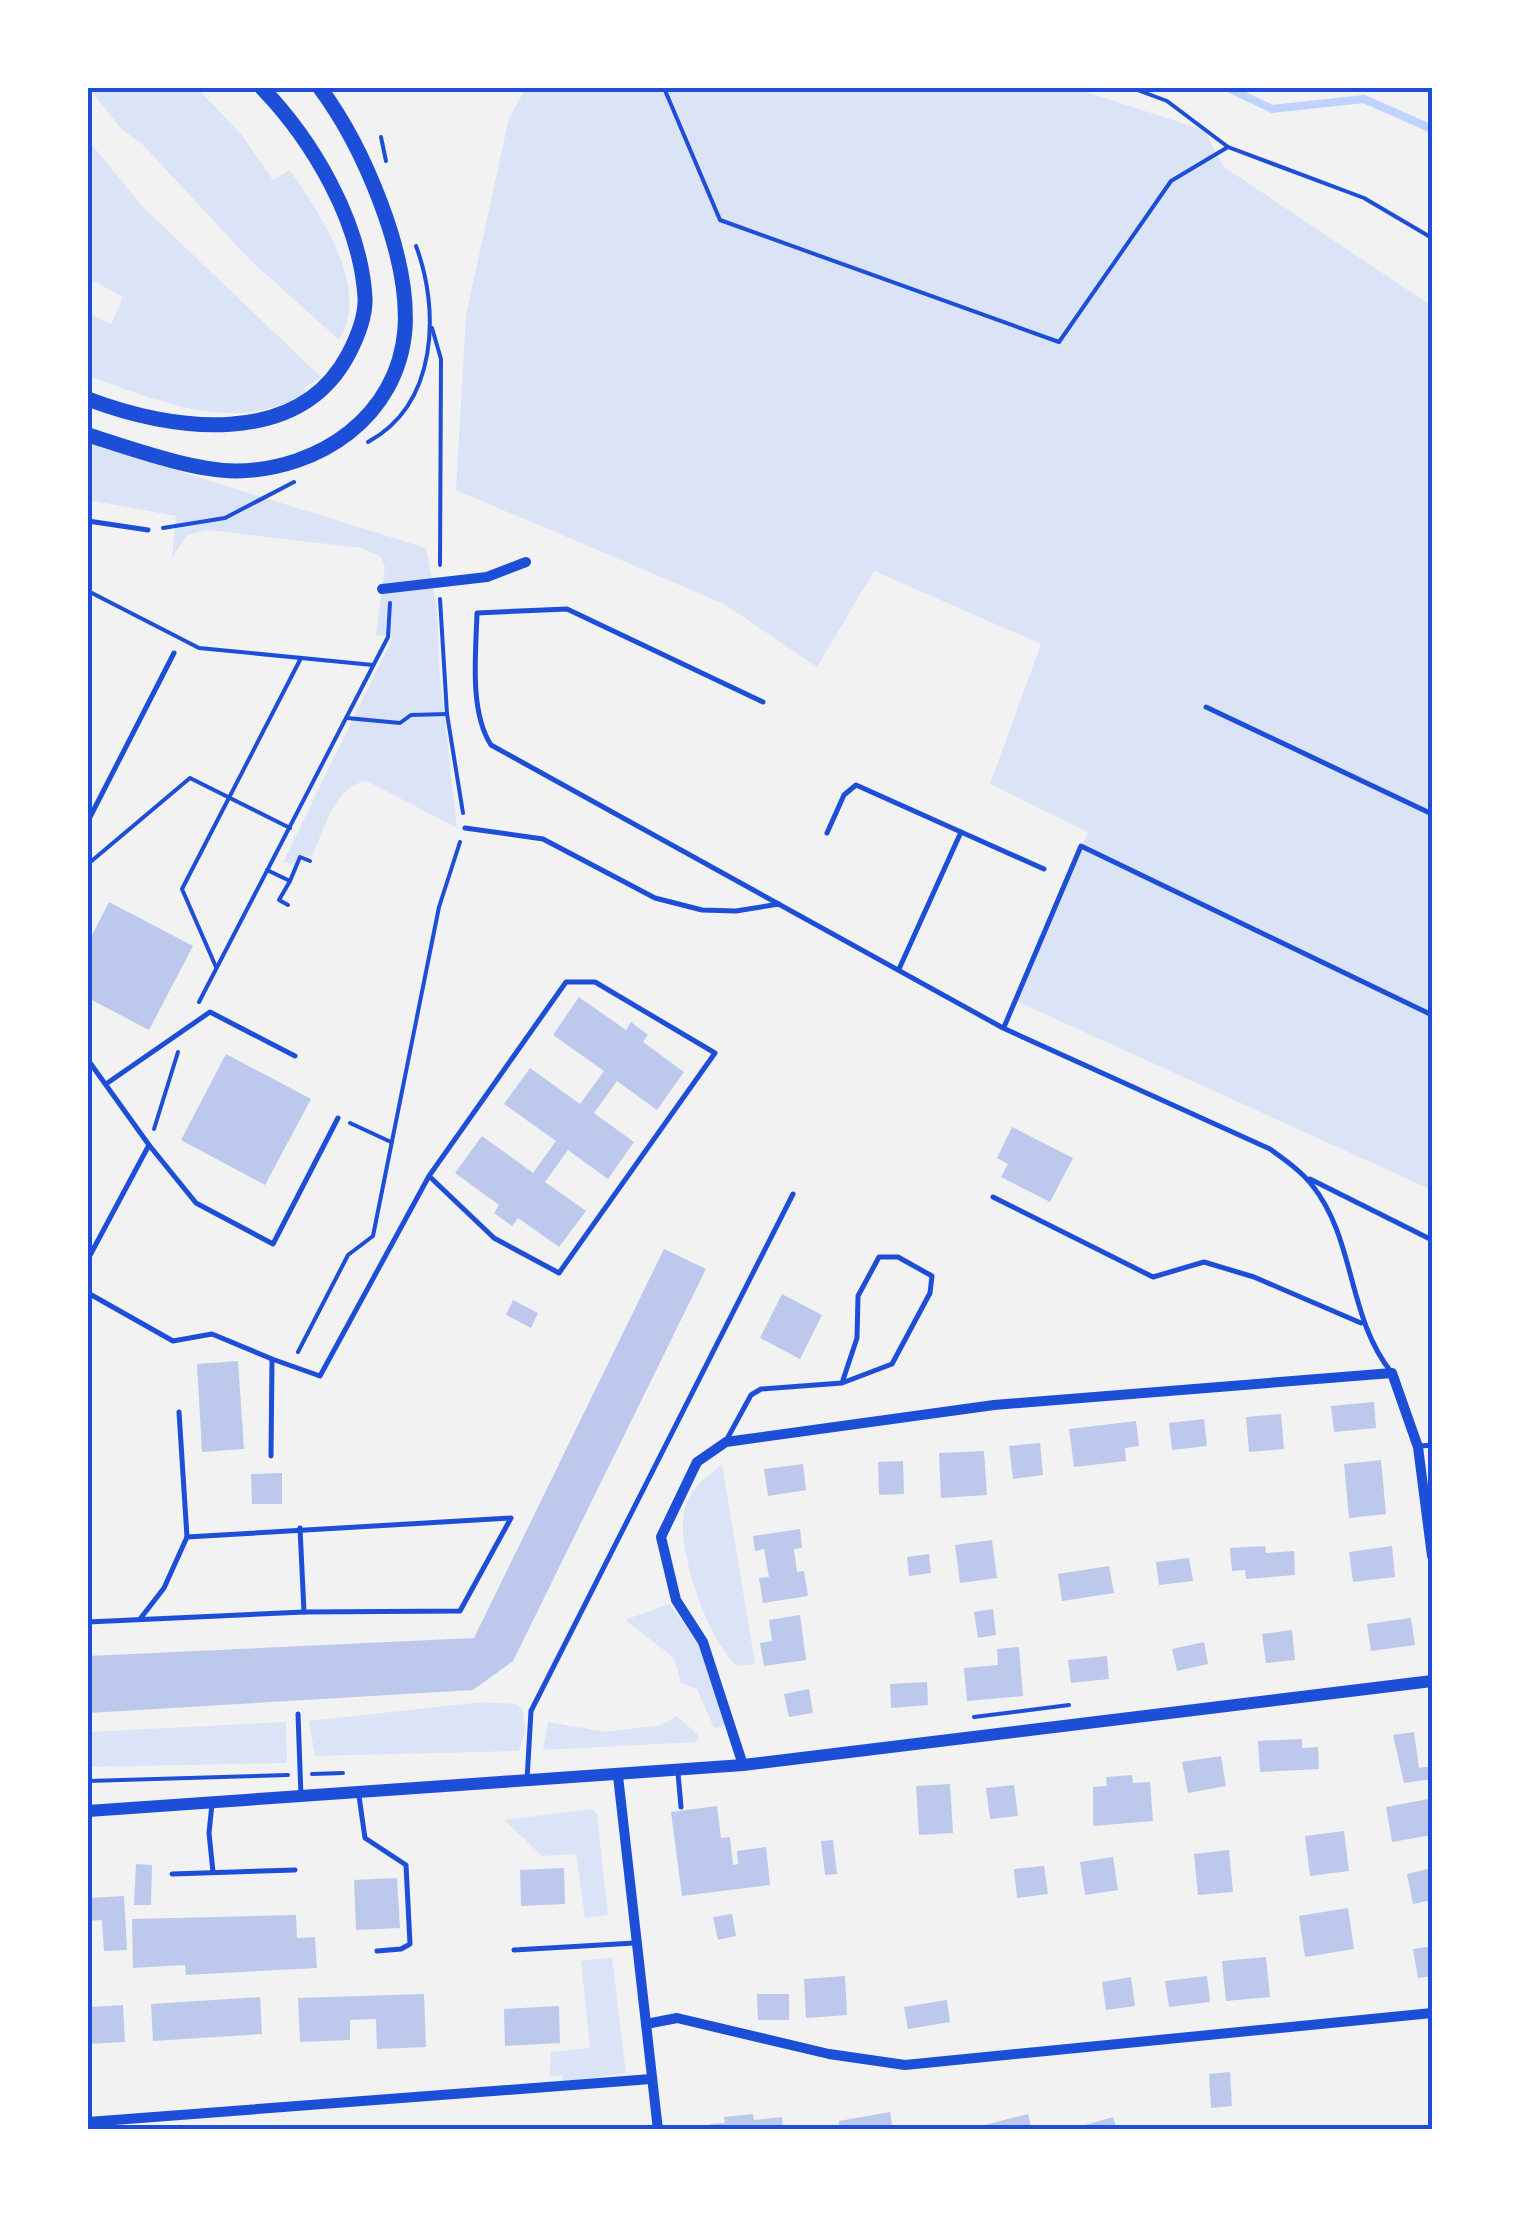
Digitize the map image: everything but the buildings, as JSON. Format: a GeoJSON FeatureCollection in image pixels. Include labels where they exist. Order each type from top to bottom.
{"type":"FeatureCollection","features":[{"type":"Feature","properties":{"kind":"main road"},"geometry":{"type":"LineString","coordinates":[[88,399],[163,424],[224,425],[282,415],[323,392],[359,334],[365,299],[353,241],[316,162],[262,88]]}},
{"type":"Feature","properties":{"kind":"main road"},"geometry":{"type":"LineString","coordinates":[[88,436],[230,471],[273,467],[336,445],[380,404],[396,366],[405,328],[400,276],[372,179],[320,88]]}},
{"type":"Feature","properties":{"kind":"street"},"geometry":{"type":"LineString","coordinates":[[386,588],[487,577],[526,562]]}},
{"type":"Feature","properties":{"kind":"street"},"geometry":{"type":"LineString","coordinates":[[743,1765],[703,1642],[676,1600],[661,1537],[697,1462],[726,1442],[994,1404],[1392,1373],[1418,1447],[1432,1556]]}},
{"type":"Feature","properties":{"kind":"street"},"geometry":{"type":"LineString","coordinates":[[88,1811],[743,1765],[1432,1682]]}},
{"type":"Feature","properties":{"kind":"street"},"geometry":{"type":"LineString","coordinates":[[618,1776],[658,2130]]}},
{"type":"Feature","properties":{"kind":"street"},"geometry":{"type":"LineString","coordinates":[[646,2024],[677,2018],[828,2054],[905,2065],[1432,2013]]}},
{"type":"Feature","properties":{"kind":"street"},"geometry":{"type":"LineString","coordinates":[[88,2122],[651,2079]]}},
{"type":"Feature","properties":{"kind":"lane"},"geometry":{"type":"LineString","coordinates":[[88,521],[148,530]]}},
{"type":"Feature","properties":{"kind":"lane"},"geometry":{"type":"LineString","coordinates":[[763,702],[567,609],[477,613],[476,678],[485,736],[491,745],[1004,1028],[1270,1149],[1304,1177],[1314,1187],[1339,1241],[1362,1323],[1375,1352],[1392,1373]]}},
{"type":"Feature","properties":{"kind":"lane"},"geometry":{"type":"LineString","coordinates":[[88,821],[174,653]]}},
{"type":"Feature","properties":{"kind":"lane"},"geometry":{"type":"LineString","coordinates":[[1206,707],[1432,814]]}},
{"type":"Feature","properties":{"kind":"lane"},"geometry":{"type":"LineString","coordinates":[[827,834],[844,795],[856,786],[1044,869]]}},
{"type":"Feature","properties":{"kind":"lane"},"geometry":{"type":"LineString","coordinates":[[465,828],[543,839],[614,878],[670,902],[736,912],[782,904]]}},
{"type":"Feature","properties":{"kind":"lane"},"geometry":{"type":"LineString","coordinates":[[898,969],[961,832]]}},
{"type":"Feature","properties":{"kind":"lane"},"geometry":{"type":"LineString","coordinates":[[1004,1028],[1081,846],[1432,1015]]}},
{"type":"Feature","properties":{"kind":"lane"},"geometry":{"type":"LineString","coordinates":[[88,1293],[173,1341],[212,1334],[320,1376],[429,1176],[566,982],[595,982],[715,1053],[558,1273],[494,1238],[429,1176]]}},
{"type":"Feature","properties":{"kind":"lane"},"geometry":{"type":"LineString","coordinates":[[106,1084],[210,1012],[294,1056]]}},
{"type":"Feature","properties":{"kind":"lane"},"geometry":{"type":"LineString","coordinates":[[88,1060],[196,1203],[273,1244],[338,1118]]}},
{"type":"Feature","properties":{"kind":"lane"},"geometry":{"type":"LineString","coordinates":[[88,1259],[149,1145]]}},
{"type":"Feature","properties":{"kind":"lane"},"geometry":{"type":"LineString","coordinates":[[1304,1177],[1432,1240]]}},
{"type":"Feature","properties":{"kind":"lane"},"geometry":{"type":"LineString","coordinates":[[526,1783],[531,1711],[793,1194]]}},
{"type":"Feature","properties":{"kind":"lane"},"geometry":{"type":"LineString","coordinates":[[993,1197],[1152,1278],[1204,1262],[1254,1277],[1362,1323]]}},
{"type":"Feature","properties":{"kind":"lane"},"geometry":{"type":"LineString","coordinates":[[726,1442],[751,1395],[761,1389],[842,1383],[892,1364],[930,1293],[932,1276],[898,1257],[880,1257],[858,1296],[857,1338],[842,1383]]}},
{"type":"Feature","properties":{"kind":"lane"},"geometry":{"type":"LineString","coordinates":[[271,1456],[272,1359]]}},
{"type":"Feature","properties":{"kind":"lane"},"geometry":{"type":"LineString","coordinates":[[140,1619],[164,1588],[186,1537],[179,1412]]}},
{"type":"Feature","properties":{"kind":"lane"},"geometry":{"type":"LineString","coordinates":[[1418,1447],[1432,1445]]}},
{"type":"Feature","properties":{"kind":"lane"},"geometry":{"type":"LineString","coordinates":[[88,1622],[304,1612],[460,1611],[511,1518],[186,1537]]}},
{"type":"Feature","properties":{"kind":"lane"},"geometry":{"type":"LineString","coordinates":[[300,1528],[304,1612]]}},
{"type":"Feature","properties":{"kind":"lane"},"geometry":{"type":"LineString","coordinates":[[298,1714],[301,1796]]}},
{"type":"Feature","properties":{"kind":"lane"},"geometry":{"type":"LineString","coordinates":[[678,1770],[681,1807]]}},
{"type":"Feature","properties":{"kind":"lane"},"geometry":{"type":"LineString","coordinates":[[359,1793],[362,1832],[402,1858],[407,1873],[410,1944],[377,1951]]}},
{"type":"Feature","properties":{"kind":"lane"},"geometry":{"type":"LineString","coordinates":[[212,1804],[209,1833],[213,1872]]}},
{"type":"Feature","properties":{"kind":"lane"},"geometry":{"type":"LineString","coordinates":[[172,1874],[295,1870]]}},
{"type":"Feature","properties":{"kind":"lane"},"geometry":{"type":"LineString","coordinates":[[514,1950],[638,1942]]}},
{"type":"Feature","properties":{"kind":"path"},"geometry":{"type":"LineString","coordinates":[[664,88],[720,220],[1059,342],[1172,181],[1228,147]]}},
{"type":"Feature","properties":{"kind":"path"},"geometry":{"type":"LineString","coordinates":[[1132,88],[1166,101],[1228,147],[1364,198],[1432,238]]}},
{"type":"Feature","properties":{"kind":"path"},"geometry":{"type":"LineString","coordinates":[[298,1352],[348,1256],[373,1236],[439,907],[465,828],[447,714],[440,582],[441,359],[432,328]]}},
{"type":"Feature","properties":{"kind":"path"},"geometry":{"type":"LineString","coordinates":[[149,1145],[184,1030],[388,637],[386,588]]}},
{"type":"Feature","properties":{"kind":"path"},"geometry":{"type":"LineString","coordinates":[[88,591],[199,648],[374,665]]}},
{"type":"Feature","properties":{"kind":"path"},"geometry":{"type":"LineString","coordinates":[[216,968],[182,890],[301,658]]}},
{"type":"Feature","properties":{"kind":"path"},"geometry":{"type":"LineString","coordinates":[[347,718],[400,722],[410,714],[447,714]]}},
{"type":"Feature","properties":{"kind":"path"},"geometry":{"type":"LineString","coordinates":[[88,864],[190,778],[290,828]]}},
{"type":"Feature","properties":{"kind":"path"},"geometry":{"type":"LineString","coordinates":[[288,904],[279,900],[300,857],[310,861]]}},
{"type":"Feature","properties":{"kind":"path"},"geometry":{"type":"LineString","coordinates":[[268,870],[290,881]]}},
{"type":"Feature","properties":{"kind":"path"},"geometry":{"type":"LineString","coordinates":[[338,1118],[391,1142]]}},
{"type":"Feature","properties":{"kind":"shaded area"},"geometry":{"type":"Polygon","coordinates":[[[89,88],[197,88],[241,134],[273,180],[290,170],[327,229],[346,275],[348,320],[339,340],[249,259],[143,145],[121,129],[89,88]]]}},
{"type":"Feature","properties":{"kind":"shaded area"},"geometry":{"type":"Polygon","coordinates":[[[526,88],[1073,88],[1204,130],[1224,167],[1432,306],[1432,1190],[1016,1001],[1088,832],[990,784],[1041,644],[874,571],[817,667],[724,604],[456,490],[466,315],[509,118],[526,88]]]}},
{"type":"Feature","properties":{"kind":"shaded area"},"geometry":{"type":"Polygon","coordinates":[[[88,140],[143,207],[321,377],[304,388],[306,394],[278,406],[223,413],[169,403],[88,376],[88,313],[111,324],[123,297],[88,278],[88,140]]]}},
{"type":"Feature","properties":{"kind":"shaded area"},"geometry":{"type":"Polygon","coordinates":[[[88,443],[426,548],[437,608],[439,666],[457,828],[367,781],[356,784],[339,799],[312,856],[299,856],[294,865],[283,862],[393,637],[376,635],[385,567],[381,557],[362,548],[208,530],[187,535],[172,558],[176,516],[88,500],[88,443]]]}},
{"type":"Feature","properties":{"kind":"shaded area"},"geometry":{"type":"Polygon","coordinates":[[[722,1464],[755,1664],[737,1666],[726,1654],[697,1594],[685,1549],[686,1504],[699,1485],[722,1464]]]}},
{"type":"Feature","properties":{"kind":"shaded area"},"geometry":{"type":"Polygon","coordinates":[[[669,1604],[701,1646],[725,1726],[714,1728],[697,1689],[681,1683],[674,1658],[625,1620],[669,1604]]]}},
{"type":"Feature","properties":{"kind":"shaded area"},"geometry":{"type":"Polygon","coordinates":[[[483,1702],[515,1704],[523,1710],[525,1730],[519,1751],[315,1756],[309,1721],[483,1702]]]}},
{"type":"Feature","properties":{"kind":"shaded area"},"geometry":{"type":"Polygon","coordinates":[[[677,1716],[699,1736],[696,1742],[543,1750],[548,1722],[606,1732],[661,1725],[677,1716]]]}},
{"type":"Feature","properties":{"kind":"shaded area"},"geometry":{"type":"Polygon","coordinates":[[[286,1722],[287,1763],[88,1767],[88,1732],[286,1722]]]}},
{"type":"Feature","properties":{"kind":"shaded area"},"geometry":{"type":"Polygon","coordinates":[[[592,1809],[597,1815],[608,1915],[585,1918],[576,1854],[542,1856],[504,1820],[592,1809]]]}},
{"type":"Feature","properties":{"kind":"shaded area"},"geometry":{"type":"Polygon","coordinates":[[[612,1957],[626,2073],[562,2082],[563,2075],[549,2077],[551,2052],[590,2048],[581,1961],[612,1957]]]}},
{"type":"Feature","properties":{"kind":"waterway"},"geometry":{"type":"LineString","coordinates":[[1228,88],[1272,109],[1364,99],[1432,129]]}}]}
